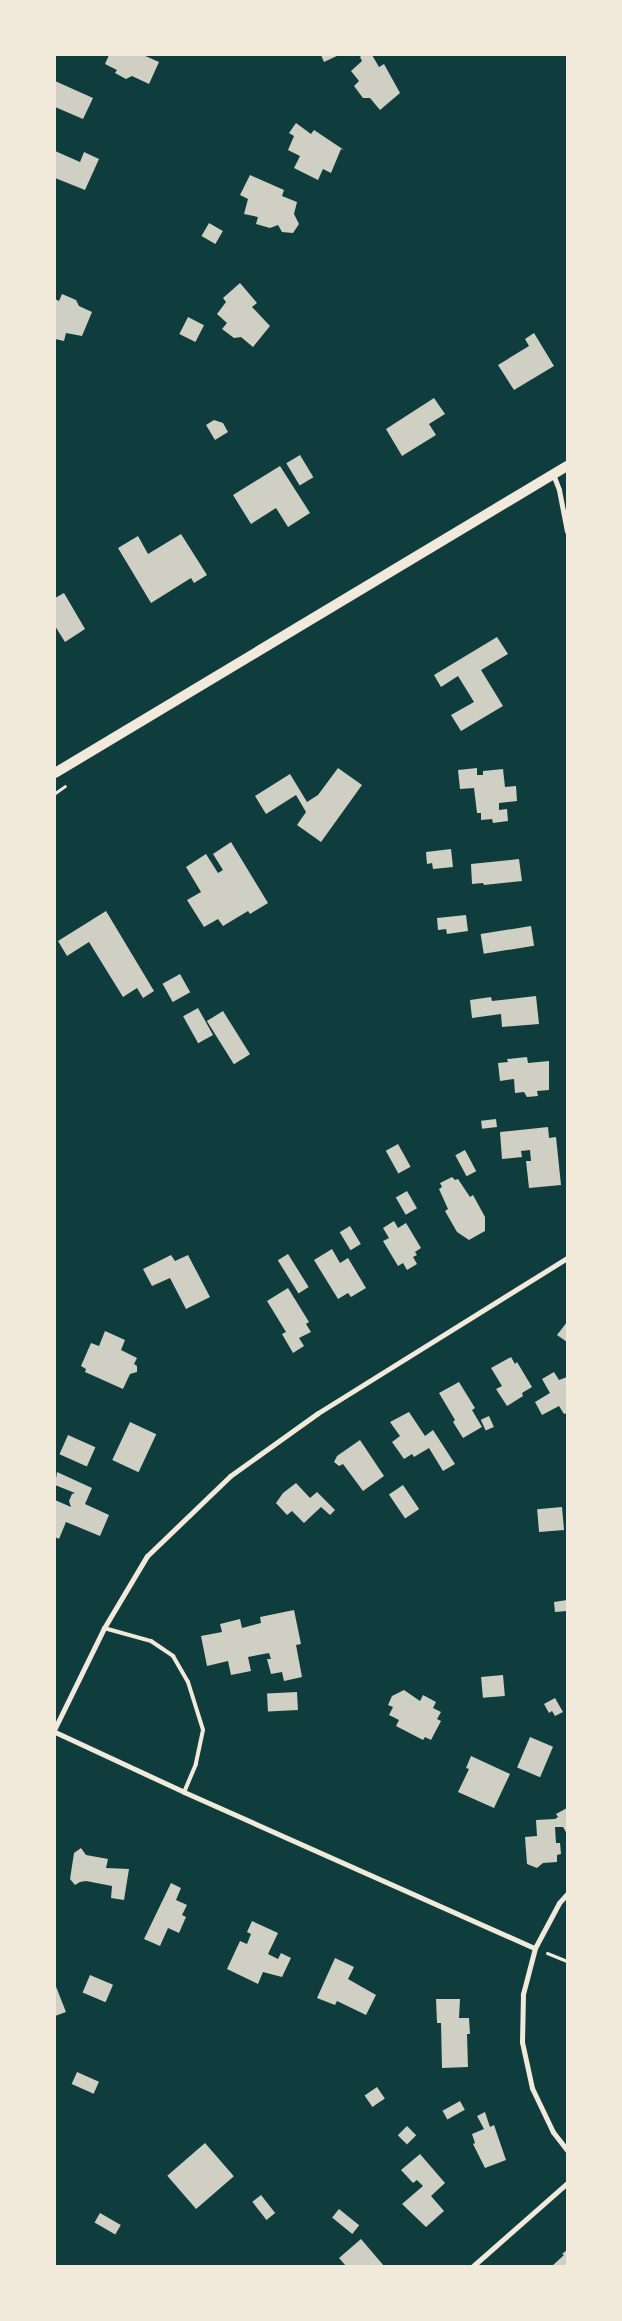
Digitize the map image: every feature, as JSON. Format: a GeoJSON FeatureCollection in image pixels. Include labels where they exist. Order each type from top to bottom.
{"type":"FeatureCollection","features":[{"type":"Feature","properties":{"kind":"main road"},"geometry":{"type":"LineString","coordinates":[[55,773],[567,466]]}},
{"type":"Feature","properties":{"kind":"street"},"geometry":{"type":"LineString","coordinates":[[553,474],[559,490],[567,531]]}},
{"type":"Feature","properties":{"kind":"street"},"geometry":{"type":"LineString","coordinates":[[535,1948],[184,1792],[55,1730],[104,1628],[147,1556],[230,1476],[318,1413],[567,1258]]}},
{"type":"Feature","properties":{"kind":"street"},"geometry":{"type":"LineString","coordinates":[[567,1894],[559,1902],[535,1948],[522,1994],[522,2042],[532,2088],[553,2132],[567,2150]]}},
{"type":"Feature","properties":{"kind":"street"},"geometry":{"type":"LineString","coordinates":[[473,2266],[567,2183]]}},
{"type":"Feature","properties":{"kind":"lane"},"geometry":{"type":"LineString","coordinates":[[104,1628],[151,1641],[172,1656],[188,1682],[203,1730],[196,1764],[184,1792]]}},
{"type":"Feature","properties":{"kind":"path"},"geometry":{"type":"LineString","coordinates":[[535,1948],[567,1961]]}},
{"type":"Feature","properties":{"kind":"building"},"geometry":{"type":"Polygon","coordinates":[[[109,55],[143,55],[159,62],[149,84],[132,76],[126,79],[115,73],[117,70],[105,64],[109,55]]]}},
{"type":"Feature","properties":{"kind":"building"},"geometry":{"type":"Polygon","coordinates":[[[321,55],[339,55],[324,62],[321,55]]]}},
{"type":"Feature","properties":{"kind":"building"},"geometry":{"type":"Polygon","coordinates":[[[362,55],[372,55],[379,67],[384,64],[400,93],[380,110],[370,98],[363,98],[354,86],[359,81],[351,71],[362,61],[360,57],[362,55]]]}},
{"type":"Feature","properties":{"kind":"building"},"geometry":{"type":"Polygon","coordinates":[[[55,81],[93,98],[83,119],[55,107],[55,81]]]}},
{"type":"Feature","properties":{"kind":"building"},"geometry":{"type":"Polygon","coordinates":[[[296,123],[311,134],[314,130],[344,150],[341,149],[331,173],[323,169],[318,180],[294,168],[300,156],[288,150],[294,136],[289,133],[296,123]]]}},
{"type":"Feature","properties":{"kind":"building"},"geometry":{"type":"Polygon","coordinates":[[[55,151],[80,162],[84,152],[99,159],[85,190],[55,178],[55,151]]]}},
{"type":"Feature","properties":{"kind":"building"},"geometry":{"type":"Polygon","coordinates":[[[250,175],[284,190],[282,196],[297,202],[294,214],[299,224],[293,233],[282,232],[278,225],[270,228],[256,224],[258,217],[244,214],[248,199],[240,195],[250,175]]]}},
{"type":"Feature","properties":{"kind":"building"},"geometry":{"type":"Polygon","coordinates":[[[209,223],[223,231],[215,244],[202,236],[209,223]]]}},
{"type":"Feature","properties":{"kind":"building"},"geometry":{"type":"Polygon","coordinates":[[[240,283],[257,303],[252,307],[270,326],[253,347],[241,337],[234,338],[222,329],[227,323],[217,314],[226,302],[223,298],[240,283]]]}},
{"type":"Feature","properties":{"kind":"building"},"geometry":{"type":"Polygon","coordinates":[[[62,294],[76,300],[79,306],[92,312],[82,336],[66,333],[64,341],[55,339],[55,299],[59,301],[62,294]]]}},
{"type":"Feature","properties":{"kind":"building"},"geometry":{"type":"Polygon","coordinates":[[[188,317],[204,325],[195,342],[179,334],[188,317]]]}},
{"type":"Feature","properties":{"kind":"building"},"geometry":{"type":"Polygon","coordinates":[[[534,333],[554,366],[514,390],[498,365],[529,346],[525,339],[534,333]]]}},
{"type":"Feature","properties":{"kind":"building"},"geometry":{"type":"Polygon","coordinates":[[[434,398],[445,414],[429,424],[436,435],[402,456],[386,429],[434,398]]]}},
{"type":"Feature","properties":{"kind":"building"},"geometry":{"type":"Polygon","coordinates":[[[214,420],[223,423],[228,432],[215,440],[206,425],[214,420]]]}},
{"type":"Feature","properties":{"kind":"building"},"geometry":{"type":"Polygon","coordinates":[[[300,455],[313,477],[300,486],[286,463],[300,455]]]}},
{"type":"Feature","properties":{"kind":"building"},"geometry":{"type":"Polygon","coordinates":[[[280,466],[310,513],[288,527],[276,508],[251,524],[233,495],[280,466]]]}},
{"type":"Feature","properties":{"kind":"building"},"geometry":{"type":"Polygon","coordinates":[[[181,534],[207,575],[194,583],[191,578],[151,603],[118,548],[138,536],[148,554],[181,534]]]}},
{"type":"Feature","properties":{"kind":"building"},"geometry":{"type":"Polygon","coordinates":[[[64,593],[85,629],[65,642],[55,626],[55,598],[64,593]]]}},
{"type":"Feature","properties":{"kind":"building"},"geometry":{"type":"Polygon","coordinates":[[[497,637],[508,654],[481,670],[503,706],[461,731],[451,715],[474,702],[458,676],[441,687],[434,675],[497,637]]]}},
{"type":"Feature","properties":{"kind":"building"},"geometry":{"type":"Polygon","coordinates":[[[338,768],[362,785],[321,842],[297,825],[306,812],[296,795],[266,814],[255,796],[290,774],[307,802],[318,795],[338,768]]]}},
{"type":"Feature","properties":{"kind":"building"},"geometry":{"type":"Polygon","coordinates":[[[477,768],[477,775],[483,775],[483,771],[503,769],[505,787],[516,786],[517,801],[499,803],[499,810],[507,809],[508,821],[493,823],[492,819],[481,820],[481,813],[477,813],[474,788],[460,789],[458,770],[477,768]]]}},
{"type":"Feature","properties":{"kind":"building"},"geometry":{"type":"Polygon","coordinates":[[[231,842],[268,903],[250,914],[248,911],[223,926],[218,919],[204,927],[187,900],[201,892],[186,867],[206,854],[218,873],[223,870],[213,854],[231,842]]]}},
{"type":"Feature","properties":{"kind":"building"},"geometry":{"type":"Polygon","coordinates":[[[451,849],[453,867],[433,869],[432,863],[427,864],[426,852],[451,849]]]}},
{"type":"Feature","properties":{"kind":"building"},"geometry":{"type":"Polygon","coordinates":[[[519,859],[522,881],[484,885],[483,883],[472,884],[471,864],[519,859]]]}},
{"type":"Feature","properties":{"kind":"building"},"geometry":{"type":"Polygon","coordinates":[[[106,911],[154,991],[143,998],[137,988],[123,997],[89,942],[67,956],[58,941],[106,911]]]}},
{"type":"Feature","properties":{"kind":"building"},"geometry":{"type":"Polygon","coordinates":[[[466,915],[468,931],[447,934],[446,929],[438,930],[437,918],[466,915]]]}},
{"type":"Feature","properties":{"kind":"building"},"geometry":{"type":"Polygon","coordinates":[[[531,926],[534,946],[484,954],[481,934],[531,926]]]}},
{"type":"Feature","properties":{"kind":"building"},"geometry":{"type":"Polygon","coordinates":[[[180,974],[190,992],[173,1002],[163,984],[180,974]]]}},
{"type":"Feature","properties":{"kind":"building"},"geometry":{"type":"Polygon","coordinates":[[[536,996],[539,1024],[502,1027],[501,1014],[472,1018],[470,1000],[491,997],[492,1001],[536,996]]]}},
{"type":"Feature","properties":{"kind":"building"},"geometry":{"type":"Polygon","coordinates":[[[198,1008],[213,1035],[198,1043],[183,1016],[198,1008]]]}},
{"type":"Feature","properties":{"kind":"building"},"geometry":{"type":"Polygon","coordinates":[[[223,1011],[250,1054],[234,1064],[207,1021],[223,1011]]]}},
{"type":"Feature","properties":{"kind":"building"},"geometry":{"type":"Polygon","coordinates":[[[527,1057],[528,1063],[549,1061],[549,1090],[537,1091],[538,1096],[527,1097],[524,1092],[515,1093],[514,1079],[500,1081],[498,1063],[508,1062],[507,1059],[527,1057]]]}},
{"type":"Feature","properties":{"kind":"building"},"geometry":{"type":"Polygon","coordinates":[[[496,1119],[497,1127],[482,1129],[481,1121],[496,1119]]]}},
{"type":"Feature","properties":{"kind":"building"},"geometry":{"type":"Polygon","coordinates":[[[548,1127],[549,1138],[556,1137],[561,1185],[529,1188],[526,1161],[531,1161],[530,1150],[521,1151],[522,1157],[502,1159],[500,1132],[548,1127]]]}},
{"type":"Feature","properties":{"kind":"building"},"geometry":{"type":"Polygon","coordinates":[[[398,1144],[411,1167],[398,1174],[386,1151],[398,1144]]]}},
{"type":"Feature","properties":{"kind":"building"},"geometry":{"type":"Polygon","coordinates":[[[465,1150],[476,1171],[467,1176],[455,1155],[465,1150]]]}},
{"type":"Feature","properties":{"kind":"building"},"geometry":{"type":"Polygon","coordinates":[[[452,1177],[455,1180],[458,1179],[470,1197],[473,1195],[485,1217],[485,1231],[469,1240],[457,1232],[445,1211],[448,1209],[439,1189],[442,1187],[440,1183],[452,1177]]]}},
{"type":"Feature","properties":{"kind":"building"},"geometry":{"type":"Polygon","coordinates":[[[407,1191],[417,1208],[406,1215],[396,1198],[407,1191]]]}},
{"type":"Feature","properties":{"kind":"building"},"geometry":{"type":"Polygon","coordinates":[[[394,1221],[398,1228],[406,1223],[421,1248],[415,1252],[417,1255],[413,1257],[417,1264],[407,1270],[403,1263],[398,1266],[383,1241],[389,1238],[383,1228],[394,1221]]]}},
{"type":"Feature","properties":{"kind":"building"},"geometry":{"type":"Polygon","coordinates":[[[350,1226],[361,1244],[351,1250],[340,1232],[350,1226]]]}},
{"type":"Feature","properties":{"kind":"building"},"geometry":{"type":"Polygon","coordinates":[[[332,1249],[340,1263],[348,1258],[366,1288],[351,1297],[348,1293],[338,1299],[314,1260],[332,1249]]]}},
{"type":"Feature","properties":{"kind":"building"},"geometry":{"type":"Polygon","coordinates":[[[288,1254],[309,1287],[298,1293],[278,1260],[288,1254]]]}},
{"type":"Feature","properties":{"kind":"building"},"geometry":{"type":"Polygon","coordinates":[[[171,1255],[175,1261],[188,1255],[210,1297],[186,1309],[170,1278],[152,1286],[143,1269],[171,1255]]]}},
{"type":"Feature","properties":{"kind":"building"},"geometry":{"type":"Polygon","coordinates":[[[288,1288],[309,1322],[306,1324],[311,1332],[299,1338],[304,1346],[293,1353],[282,1334],[286,1332],[267,1301],[288,1288]]]}},
{"type":"Feature","properties":{"kind":"building"},"geometry":{"type":"Polygon","coordinates":[[[567,1322],[567,1342],[557,1335],[567,1322]]]}},
{"type":"Feature","properties":{"kind":"building"},"geometry":{"type":"Polygon","coordinates":[[[105,1331],[125,1340],[121,1350],[137,1358],[134,1364],[137,1366],[137,1372],[130,1374],[123,1389],[85,1372],[86,1369],[81,1366],[91,1343],[99,1346],[105,1331]]]}},
{"type":"Feature","properties":{"kind":"building"},"geometry":{"type":"Polygon","coordinates":[[[511,1357],[515,1364],[517,1362],[532,1387],[522,1393],[523,1396],[507,1406],[496,1389],[502,1386],[491,1368],[511,1357]]]}},
{"type":"Feature","properties":{"kind":"building"},"geometry":{"type":"Polygon","coordinates":[[[554,1372],[559,1380],[567,1377],[567,1413],[564,1414],[559,1406],[542,1415],[535,1402],[550,1393],[542,1379],[554,1372]]]}},
{"type":"Feature","properties":{"kind":"building"},"geometry":{"type":"Polygon","coordinates":[[[459,1382],[475,1408],[472,1410],[482,1427],[463,1438],[439,1393],[459,1382]]]}},
{"type":"Feature","properties":{"kind":"building"},"geometry":{"type":"Polygon","coordinates":[[[409,1412],[425,1436],[433,1430],[455,1464],[443,1471],[429,1448],[414,1457],[412,1454],[404,1459],[392,1442],[400,1436],[390,1422],[409,1412]]]}},
{"type":"Feature","properties":{"kind":"building"},"geometry":{"type":"Polygon","coordinates":[[[489,1416],[494,1427],[486,1431],[481,1420],[489,1416]]]}},
{"type":"Feature","properties":{"kind":"building"},"geometry":{"type":"Polygon","coordinates":[[[130,1422],[156,1434],[139,1472],[112,1460],[130,1422]]]}},
{"type":"Feature","properties":{"kind":"building"},"geometry":{"type":"Polygon","coordinates":[[[68,1435],[95,1447],[87,1466],[59,1454],[68,1435]]]}},
{"type":"Feature","properties":{"kind":"building"},"geometry":{"type":"Polygon","coordinates":[[[360,1440],[384,1476],[363,1491],[343,1464],[339,1466],[334,1462],[337,1456],[360,1440]]]}},
{"type":"Feature","properties":{"kind":"building"},"geometry":{"type":"Polygon","coordinates":[[[57,1472],[92,1488],[85,1504],[109,1515],[100,1536],[66,1522],[59,1539],[55,1537],[55,1500],[71,1507],[69,1501],[72,1494],[75,1493],[55,1485],[57,1472]]]}},
{"type":"Feature","properties":{"kind":"building"},"geometry":{"type":"Polygon","coordinates":[[[296,1483],[310,1498],[317,1492],[335,1510],[330,1515],[321,1507],[304,1523],[292,1511],[287,1515],[276,1503],[283,1493],[296,1483]]]}},
{"type":"Feature","properties":{"kind":"building"},"geometry":{"type":"Polygon","coordinates":[[[403,1485],[419,1509],[405,1519],[389,1495],[403,1485]]]}},
{"type":"Feature","properties":{"kind":"building"},"geometry":{"type":"Polygon","coordinates":[[[562,1507],[564,1530],[539,1532],[537,1509],[562,1507]]]}},
{"type":"Feature","properties":{"kind":"building"},"geometry":{"type":"Polygon","coordinates":[[[567,1600],[567,1611],[555,1612],[554,1602],[567,1600]]]}},
{"type":"Feature","properties":{"kind":"building"},"geometry":{"type":"Polygon","coordinates":[[[294,1610],[301,1644],[296,1645],[302,1677],[284,1681],[282,1672],[271,1674],[267,1659],[271,1659],[269,1653],[248,1657],[251,1671],[231,1675],[228,1661],[207,1666],[201,1636],[222,1632],[220,1624],[240,1619],[242,1628],[261,1623],[260,1617],[294,1610]]]}},
{"type":"Feature","properties":{"kind":"building"},"geometry":{"type":"Polygon","coordinates":[[[503,1675],[505,1696],[483,1698],[481,1677],[503,1675]]]}},
{"type":"Feature","properties":{"kind":"building"},"geometry":{"type":"Polygon","coordinates":[[[404,1690],[420,1701],[423,1695],[436,1702],[433,1708],[441,1712],[437,1719],[441,1721],[431,1740],[425,1737],[423,1740],[396,1726],[399,1720],[389,1715],[393,1707],[388,1705],[392,1696],[404,1690]]]}},
{"type":"Feature","properties":{"kind":"building"},"geometry":{"type":"Polygon","coordinates":[[[297,1692],[298,1710],[268,1712],[267,1694],[297,1692]]]}},
{"type":"Feature","properties":{"kind":"building"},"geometry":{"type":"Polygon","coordinates":[[[555,1698],[563,1712],[555,1716],[552,1711],[549,1713],[544,1704],[555,1698]]]}},
{"type":"Feature","properties":{"kind":"building"},"geometry":{"type":"Polygon","coordinates":[[[530,1737],[553,1747],[540,1777],[517,1767],[530,1737]]]}},
{"type":"Feature","properties":{"kind":"building"},"geometry":{"type":"Polygon","coordinates":[[[471,1756],[510,1774],[494,1808],[458,1792],[469,1769],[466,1768],[471,1756]]]}},
{"type":"Feature","properties":{"kind":"building"},"geometry":{"type":"Polygon","coordinates":[[[567,1808],[567,1834],[563,1827],[555,1827],[556,1843],[560,1843],[561,1854],[557,1855],[557,1862],[543,1863],[537,1868],[527,1864],[525,1837],[537,1836],[536,1820],[555,1819],[558,1817],[556,1814],[567,1808]]]}},
{"type":"Feature","properties":{"kind":"building"},"geometry":{"type":"Polygon","coordinates":[[[81,1848],[86,1855],[108,1859],[106,1868],[129,1869],[124,1900],[111,1898],[112,1886],[86,1881],[75,1885],[70,1879],[74,1853],[81,1848]]]}},
{"type":"Feature","properties":{"kind":"building"},"geometry":{"type":"Polygon","coordinates":[[[171,1883],[181,1888],[176,1900],[187,1905],[182,1915],[186,1917],[179,1933],[168,1928],[160,1946],[144,1939],[171,1883]]]}},
{"type":"Feature","properties":{"kind":"building"},"geometry":{"type":"Polygon","coordinates":[[[252,1921],[278,1933],[268,1954],[278,1959],[281,1953],[291,1958],[282,1977],[263,1972],[258,1984],[227,1969],[240,1941],[247,1944],[251,1934],[247,1932],[252,1921]]]}},
{"type":"Feature","properties":{"kind":"building"},"geometry":{"type":"Polygon","coordinates":[[[335,1958],[354,1967],[348,1979],[376,1995],[366,2015],[337,2001],[335,2005],[317,1998],[335,1958]]]}},
{"type":"Feature","properties":{"kind":"building"},"geometry":{"type":"Polygon","coordinates":[[[90,1975],[113,1985],[106,2002],[83,1992],[90,1975]]]}},
{"type":"Feature","properties":{"kind":"building"},"geometry":{"type":"Polygon","coordinates":[[[55,1984],[66,2012],[55,2016],[55,1984]]]}},
{"type":"Feature","properties":{"kind":"building"},"geometry":{"type":"Polygon","coordinates":[[[436,1999],[460,1999],[459,2018],[469,2018],[470,2034],[467,2034],[468,2067],[442,2068],[441,2023],[437,2023],[436,1999]]]}},
{"type":"Feature","properties":{"kind":"building"},"geometry":{"type":"Polygon","coordinates":[[[77,2072],[99,2082],[94,2094],[72,2084],[77,2072]]]}},
{"type":"Feature","properties":{"kind":"building"},"geometry":{"type":"Polygon","coordinates":[[[377,2087],[385,2099],[372,2107],[365,2095],[377,2087]]]}},
{"type":"Feature","properties":{"kind":"building"},"geometry":{"type":"Polygon","coordinates":[[[460,2101],[465,2110],[447,2119],[443,2111],[460,2101]]]}},
{"type":"Feature","properties":{"kind":"building"},"geometry":{"type":"Polygon","coordinates":[[[485,2112],[490,2127],[494,2125],[506,2160],[485,2168],[473,2144],[475,2143],[472,2134],[484,2129],[477,2116],[485,2112]]]}},
{"type":"Feature","properties":{"kind":"building"},"geometry":{"type":"Polygon","coordinates":[[[407,2126],[416,2135],[407,2144],[398,2135],[407,2126]]]}},
{"type":"Feature","properties":{"kind":"building"},"geometry":{"type":"Polygon","coordinates":[[[205,2143],[234,2176],[196,2209],[167,2176],[205,2143]]]}},
{"type":"Feature","properties":{"kind":"building"},"geometry":{"type":"Polygon","coordinates":[[[420,2154],[445,2183],[431,2196],[444,2211],[426,2227],[402,2204],[423,2186],[417,2180],[413,2183],[401,2170],[420,2154]]]}},
{"type":"Feature","properties":{"kind":"building"},"geometry":{"type":"Polygon","coordinates":[[[261,2195],[275,2213],[266,2220],[252,2202],[261,2195]]]}},
{"type":"Feature","properties":{"kind":"building"},"geometry":{"type":"Polygon","coordinates":[[[339,2209],[359,2225],[352,2234],[332,2218],[339,2209]]]}},
{"type":"Feature","properties":{"kind":"building"},"geometry":{"type":"Polygon","coordinates":[[[100,2213],[121,2225],[115,2235],[94,2223],[100,2213]]]}},
{"type":"Feature","properties":{"kind":"building"},"geometry":{"type":"Polygon","coordinates":[[[361,2239],[384,2266],[346,2266],[339,2258],[361,2239]]]}},
{"type":"Feature","properties":{"kind":"building"},"geometry":{"type":"Polygon","coordinates":[[[567,2250],[567,2266],[552,2266],[564,2255],[562,2254],[567,2250]]]}}]}
